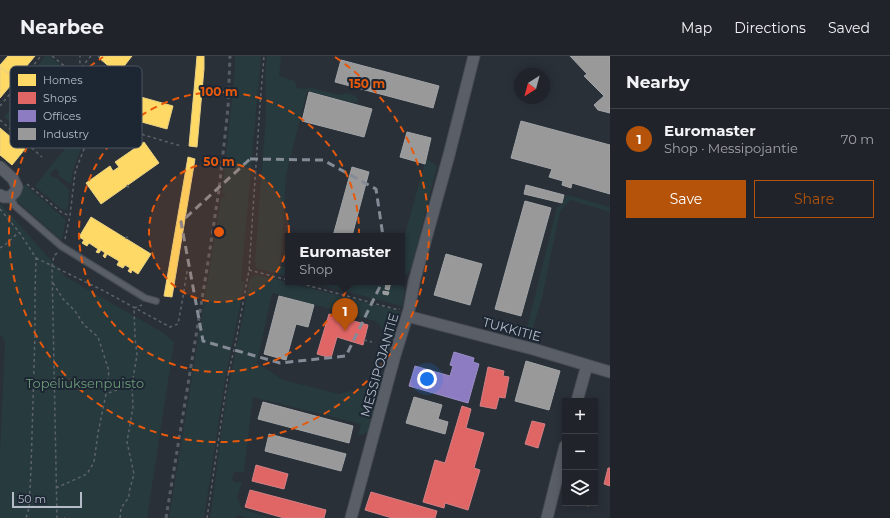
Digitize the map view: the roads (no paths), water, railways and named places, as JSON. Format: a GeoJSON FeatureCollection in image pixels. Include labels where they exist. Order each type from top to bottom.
{"type":"FeatureCollection","features":[{"type":"Feature","properties":{"kind":"street","name":"MESSIPOJANTIE"},"geometry":{"type":"LineString","coordinates":[[351,518],[395,355],[409,310],[414,282],[449,155],[474,56]]}},
{"type":"Feature","properties":{"kind":"street"},"geometry":{"type":"LineString","coordinates":[[0,167],[13,179],[17,187],[13,195],[5,196]]}},
{"type":"Feature","properties":{"kind":"street","name":"TUKKITIE"},"geometry":{"type":"LineString","coordinates":[[407,316],[533,349],[610,372]]}},
{"type":"Feature","properties":{"kind":"street"},"geometry":{"type":"LineString","coordinates":[[578,398],[587,364]]}},
{"type":"Feature","properties":{"kind":"street"},"geometry":{"type":"LineString","coordinates":[[547,518],[562,458]]}},
{"type":"Feature","properties":{"kind":"lane"},"geometry":{"type":"LineString","coordinates":[[5,196],[61,246],[144,298],[156,301]]}},
{"type":"Feature","properties":{"kind":"railway"},"geometry":{"type":"LineString","coordinates":[[166,518],[219,190],[228,108],[230,56]]}},
{"type":"Feature","properties":{"kind":"place","name":"Euromaster"},"geometry":{"type":"Point","coordinates":[345,331]}},
{"type":"Feature","properties":{"kind":"park label","name":"Topeliuksenpuisto"},"geometry":{"type":"Point","coordinates":[85,383]}}]}
